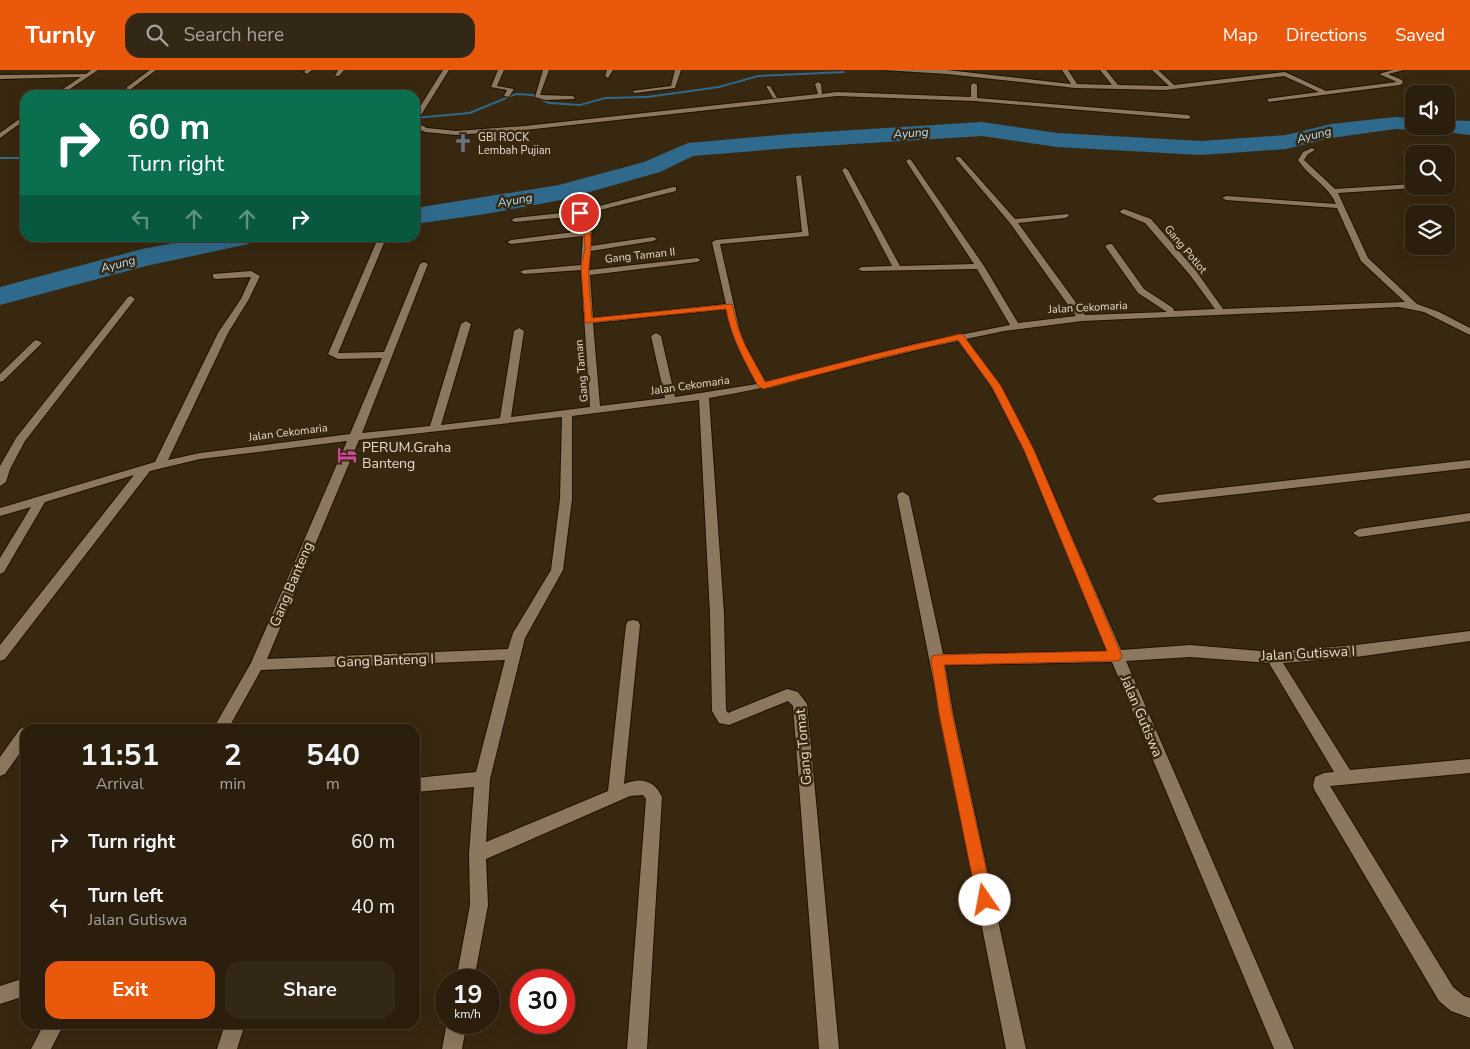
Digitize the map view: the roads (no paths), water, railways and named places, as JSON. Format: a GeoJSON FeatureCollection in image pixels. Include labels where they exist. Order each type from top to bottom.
{"type":"FeatureCollection","features":[{"type":"Feature","properties":{"kind":"street"},"geometry":{"type":"LineString","coordinates":[[63,90],[95,70]]}},
{"type":"Feature","properties":{"kind":"street"},"geometry":{"type":"LineString","coordinates":[[130,88],[153,70]]}},
{"type":"Feature","properties":{"kind":"street"},"geometry":{"type":"LineString","coordinates":[[420,112],[446,70]]}},
{"type":"Feature","properties":{"kind":"street"},"geometry":{"type":"LineString","coordinates":[[501,70],[494,87],[510,88],[507,96]]}},
{"type":"Feature","properties":{"kind":"street"},"geometry":{"type":"LineString","coordinates":[[546,70],[537,96],[573,98]]}},
{"type":"Feature","properties":{"kind":"street"},"geometry":{"type":"LineString","coordinates":[[635,91],[672,86],[678,70]]}},
{"type":"Feature","properties":{"kind":"street"},"geometry":{"type":"LineString","coordinates":[[886,70],[947,71],[1075,86],[1116,87],[1173,87],[1286,74],[1324,92]]}},
{"type":"Feature","properties":{"kind":"street"},"geometry":{"type":"LineString","coordinates":[[1002,70],[1004,78]]}},
{"type":"Feature","properties":{"kind":"street"},"geometry":{"type":"LineString","coordinates":[[1066,70],[1075,86]]}},
{"type":"Feature","properties":{"kind":"street"},"geometry":{"type":"LineString","coordinates":[[1103,70],[1116,87]]}},
{"type":"Feature","properties":{"kind":"street"},"geometry":{"type":"LineString","coordinates":[[1155,70],[1173,87]]}},
{"type":"Feature","properties":{"kind":"street"},"geometry":{"type":"LineString","coordinates":[[1269,100],[1400,83],[1400,81],[1382,74],[1401,70]]}},
{"type":"Feature","properties":{"kind":"street"},"geometry":{"type":"LineString","coordinates":[[0,77],[85,75]]}},
{"type":"Feature","properties":{"kind":"street"},"geometry":{"type":"LineString","coordinates":[[818,84],[820,93]]}},
{"type":"Feature","properties":{"kind":"street"},"geometry":{"type":"LineString","coordinates":[[974,85],[974,99]]}},
{"type":"Feature","properties":{"kind":"street"},"geometry":{"type":"LineString","coordinates":[[768,87],[775,97]]}},
{"type":"Feature","properties":{"kind":"street"},"geometry":{"type":"LineString","coordinates":[[871,88],[872,95]]}},
{"type":"Feature","properties":{"kind":"street"},"geometry":{"type":"LineString","coordinates":[[762,102],[775,97],[820,93],[923,94],[1188,117]]}},
{"type":"Feature","properties":{"kind":"street"},"geometry":{"type":"LineString","coordinates":[[420,127],[425,130],[478,138],[506,135],[525,128],[762,102],[826,97],[838,94]]}},
{"type":"Feature","properties":{"kind":"street"},"geometry":{"type":"LineString","coordinates":[[721,97],[727,106]]}},
{"type":"Feature","properties":{"kind":"street"},"geometry":{"type":"LineString","coordinates":[[0,136],[20,121]]}},
{"type":"Feature","properties":{"kind":"street"},"geometry":{"type":"LineString","coordinates":[[1312,150],[1306,153],[1301,160],[1305,166],[1333,191],[1364,259],[1413,305]]}},
{"type":"Feature","properties":{"kind":"street"},"geometry":{"type":"LineString","coordinates":[[958,158],[1013,221],[1082,318]]}},
{"type":"Feature","properties":{"kind":"street"},"geometry":{"type":"LineString","coordinates":[[909,161],[980,266],[1015,326]]}},
{"type":"Feature","properties":{"kind":"street"},"geometry":{"type":"LineString","coordinates":[[845,170],[897,268]]}},
{"type":"Feature","properties":{"kind":"street"},"geometry":{"type":"LineString","coordinates":[[763,386],[740,345],[734,328],[729,306],[730,298],[716,242],[806,234],[799,176]]}},
{"type":"Feature","properties":{"kind":"street"},"geometry":{"type":"LineString","coordinates":[[1333,191],[1405,187]]}},
{"type":"Feature","properties":{"kind":"street"},"geometry":{"type":"LineString","coordinates":[[516,220],[580,213],[673,189]]}},
{"type":"Feature","properties":{"kind":"street"},"geometry":{"type":"LineString","coordinates":[[1226,198],[1340,206]]}},
{"type":"Feature","properties":{"kind":"street","name":"Gang Potlot"},"geometry":{"type":"LineString","coordinates":[[1124,211],[1148,221],[1193,273],[1221,312]]}},
{"type":"Feature","properties":{"kind":"street","name":"Gang Taman"},"geometry":{"type":"LineString","coordinates":[[580,213],[588,233],[585,270],[595,410]]}},
{"type":"Feature","properties":{"kind":"street"},"geometry":{"type":"LineString","coordinates":[[1013,221],[1065,216]]}},
{"type":"Feature","properties":{"kind":"street"},"geometry":{"type":"LineString","coordinates":[[511,242],[588,233]]}},
{"type":"Feature","properties":{"kind":"street"},"geometry":{"type":"LineString","coordinates":[[588,249],[653,239]]}},
{"type":"Feature","properties":{"kind":"street"},"geometry":{"type":"LineString","coordinates":[[380,243],[333,354],[338,356],[387,355]]}},
{"type":"Feature","properties":{"kind":"street"},"geometry":{"type":"LineString","coordinates":[[1109,246],[1141,291],[1159,301],[1172,313]]}},
{"type":"Feature","properties":{"kind":"street","name":"Gang Taman II"},"geometry":{"type":"LineString","coordinates":[[524,272],[585,270],[697,260]]}},
{"type":"Feature","properties":{"kind":"street","name":"Gang Banteng"},"geometry":{"type":"LineString","coordinates":[[223,724],[257,665],[355,436],[424,264]]}},
{"type":"Feature","properties":{"kind":"street"},"geometry":{"type":"LineString","coordinates":[[862,269],[980,266]]}},
{"type":"Feature","properties":{"kind":"street"},"geometry":{"type":"LineString","coordinates":[[160,464],[223,333],[245,299],[256,276],[251,273],[216,276]]}},
{"type":"Feature","properties":{"kind":"street"},"geometry":{"type":"LineString","coordinates":[[0,482],[4,469],[20,440],[131,299]]}},
{"type":"Feature","properties":{"kind":"street","name":"Jalan Cekomaria"},"geometry":{"type":"LineString","coordinates":[[0,512],[160,464],[229,452],[355,436],[567,414],[704,396],[763,386],[879,355],[1015,326],[1082,318],[1172,313],[1357,305],[1413,305],[1427,309],[1470,332]]}},
{"type":"Feature","properties":{"kind":"street"},"geometry":{"type":"LineString","coordinates":[[588,321],[729,306]]}},
{"type":"Feature","properties":{"kind":"street"},"geometry":{"type":"LineString","coordinates":[[434,428],[466,324]]}},
{"type":"Feature","properties":{"kind":"street"},"geometry":{"type":"LineString","coordinates":[[505,421],[519,331]]}},
{"type":"Feature","properties":{"kind":"street"},"geometry":{"type":"LineString","coordinates":[[656,336],[671,401]]}},
{"type":"Feature","properties":{"kind":"street","name":"Jalan Gutiswa"},"geometry":{"type":"LineString","coordinates":[[960,337],[996,386],[1029,450],[1284,1049]]}},
{"type":"Feature","properties":{"kind":"street"},"geometry":{"type":"LineString","coordinates":[[0,379],[37,343]]}},
{"type":"Feature","properties":{"kind":"street","name":"Gang Tomat"},"geometry":{"type":"LineString","coordinates":[[704,396],[718,614],[719,711],[724,718],[729,719],[786,695],[793,696],[800,704],[829,1049]]}},
{"type":"Feature","properties":{"kind":"street"},"geometry":{"type":"LineString","coordinates":[[467,969],[479,905],[477,854],[482,779],[518,636],[558,570],[566,499],[567,414]]}},
{"type":"Feature","properties":{"kind":"street"},"geometry":{"type":"LineString","coordinates":[[1158,499],[1470,464]]}},
{"type":"Feature","properties":{"kind":"street"},"geometry":{"type":"LineString","coordinates":[[0,655],[146,468]]}},
{"type":"Feature","properties":{"kind":"street"},"geometry":{"type":"LineString","coordinates":[[903,496],[1016,1049]]}},
{"type":"Feature","properties":{"kind":"street"},"geometry":{"type":"LineString","coordinates":[[0,569],[40,501]]}},
{"type":"Feature","properties":{"kind":"street"},"geometry":{"type":"LineString","coordinates":[[1359,533],[1470,517]]}},
{"type":"Feature","properties":{"kind":"street"},"geometry":{"type":"LineString","coordinates":[[615,794],[633,625]]}},
{"type":"Feature","properties":{"kind":"street","name":"Jalan Gutiswa I"},"geometry":{"type":"LineString","coordinates":[[937,660],[1116,656],[1190,651],[1273,658],[1356,651],[1470,636]]}},
{"type":"Feature","properties":{"kind":"street","name":"Gang Banteng I"},"geometry":{"type":"LineString","coordinates":[[257,665],[513,654]]}},
{"type":"Feature","properties":{"kind":"street"},"geometry":{"type":"LineString","coordinates":[[1273,658],[1346,777]]}},
{"type":"Feature","properties":{"kind":"street"},"geometry":{"type":"LineString","coordinates":[[0,769],[20,741]]}},
{"type":"Feature","properties":{"kind":"street"},"geometry":{"type":"LineString","coordinates":[[1470,766],[1346,777],[1321,782],[1321,786],[1446,994],[1458,1004],[1470,1008]]}},
{"type":"Feature","properties":{"kind":"street"},"geometry":{"type":"LineString","coordinates":[[420,785],[482,779]]}},
{"type":"Feature","properties":{"kind":"street"},"geometry":{"type":"LineString","coordinates":[[477,854],[615,794],[629,789],[647,788],[654,797],[637,1049]]}},
{"type":"Feature","properties":{"kind":"street"},"geometry":{"type":"LineString","coordinates":[[0,995],[20,989]]}},
{"type":"Feature","properties":{"kind":"street"},"geometry":{"type":"LineString","coordinates":[[41,1049],[51,1029]]}},
{"type":"Feature","properties":{"kind":"street"},"geometry":{"type":"LineString","coordinates":[[227,1049],[233,1029]]}},
{"type":"Feature","properties":{"kind":"street"},"geometry":{"type":"LineString","coordinates":[[452,1049],[455,1034]]}},
{"type":"Feature","properties":{"kind":"waterway"},"geometry":{"type":"LineString","coordinates":[[420,118],[470,113],[516,94],[533,95],[549,103],[580,105],[605,98],[647,97],[719,87],[758,76],[844,72]]}},
{"type":"Feature","properties":{"kind":"waterway","name":"Ayung"},"geometry":{"type":"LineString","coordinates":[[420,215],[561,192],[652,167],[688,150],[790,141],[982,129],[1057,140],[1201,148],[1286,142],[1331,131],[1395,123],[1405,124]]}},
{"type":"Feature","properties":{"kind":"waterway","name":"Ayung"},"geometry":{"type":"LineString","coordinates":[[1455,127],[1470,128]]}},
{"type":"Feature","properties":{"kind":"waterway"},"geometry":{"type":"LineString","coordinates":[[0,158],[20,158]]}},
{"type":"Feature","properties":{"kind":"waterway","name":"Ayung"},"geometry":{"type":"LineString","coordinates":[[0,296],[142,258],[219,242]]}},
{"type":"Feature","properties":{"kind":"place","name":"GBI ROCK Lembah Pujian"},"geometry":{"type":"Point","coordinates":[463,143]}},
{"type":"Feature","properties":{"kind":"place","name":"PERUM.Graha Banteng"},"geometry":{"type":"Point","coordinates":[347,455]}}]}
